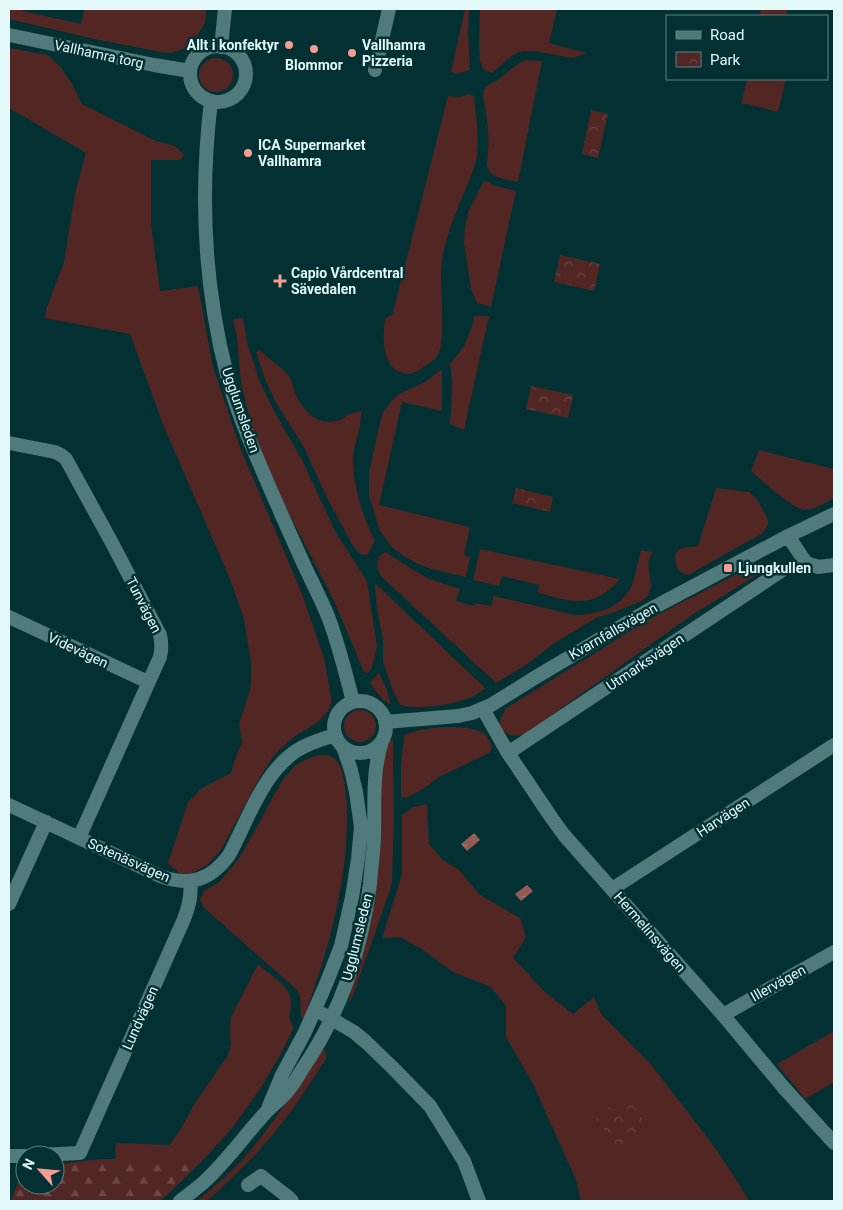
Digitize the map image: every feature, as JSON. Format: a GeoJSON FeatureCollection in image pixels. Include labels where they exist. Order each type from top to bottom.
{"type":"FeatureCollection","features":[{"type":"Feature","properties":{"kind":"street"},"geometry":{"type":"LineString","coordinates":[[221,47],[225,9]]}},
{"type":"Feature","properties":{"kind":"street"},"geometry":{"type":"LineString","coordinates":[[375,70],[388,9]]}},
{"type":"Feature","properties":{"kind":"street","name":"Vallhamra torg"},"geometry":{"type":"LineString","coordinates":[[9,35],[190,71]]}},
{"type":"Feature","properties":{"kind":"street"},"geometry":{"type":"LineString","coordinates":[[221,47],[231,50],[240,57],[246,72],[245,82],[240,92],[232,99],[221,102],[211,101],[202,97],[195,90],[191,81],[190,71],[200,53],[210,48],[221,47]]}},
{"type":"Feature","properties":{"kind":"street","name":"Ugglumsleden"},"geometry":{"type":"LineString","coordinates":[[211,101],[207,134],[205,202],[206,250],[214,312],[228,377],[241,419],[328,618],[348,682],[353,702],[344,706],[338,713],[334,726],[356,792],[360,827],[358,859],[352,897],[341,946],[316,1010],[282,1075],[267,1110]]}},
{"type":"Feature","properties":{"kind":"street","name":"Tunvägen"},"geometry":{"type":"LineString","coordinates":[[9,443],[55,452],[69,463],[160,634],[162,644],[162,651],[79,838]]}},
{"type":"Feature","properties":{"kind":"street","name":"Kvarnfallsvägen"},"geometry":{"type":"LineString","coordinates":[[385,722],[458,716],[482,709],[647,611],[788,536],[834,514]]}},
{"type":"Feature","properties":{"kind":"street"},"geometry":{"type":"LineString","coordinates":[[788,536],[806,563],[818,567],[834,565]]}},
{"type":"Feature","properties":{"kind":"street","name":"Utmarksvägen"},"geometry":{"type":"LineString","coordinates":[[508,753],[781,571]]}},
{"type":"Feature","properties":{"kind":"street","name":"Videvägen"},"geometry":{"type":"LineString","coordinates":[[9,617],[148,682]]}},
{"type":"Feature","properties":{"kind":"street"},"geometry":{"type":"LineString","coordinates":[[353,702],[362,701],[376,706],[382,713],[385,722]]}},
{"type":"Feature","properties":{"kind":"street","name":"Hermelinsvägen"},"geometry":{"type":"LineString","coordinates":[[482,709],[508,753],[564,835],[834,1143]]}},
{"type":"Feature","properties":{"kind":"street","name":"Ugglumsleden"},"geometry":{"type":"LineString","coordinates":[[180,1201],[204,1183],[267,1110],[287,1093],[332,1019],[348,979],[367,902],[374,838],[376,766],[385,735],[385,722]]}},
{"type":"Feature","properties":{"kind":"street"},"geometry":{"type":"LineString","coordinates":[[339,741],[354,752],[360,753],[373,750],[382,741]]}},
{"type":"Feature","properties":{"kind":"street","name":"Sotenäsvägen"},"geometry":{"type":"LineString","coordinates":[[9,805],[160,876],[170,880],[190,882],[204,878],[223,864],[230,855],[268,779],[280,764],[302,747],[339,741]]}},
{"type":"Feature","properties":{"kind":"street","name":"Harvägen"},"geometry":{"type":"LineString","coordinates":[[612,889],[834,745]]}},
{"type":"Feature","properties":{"kind":"street"},"geometry":{"type":"LineString","coordinates":[[9,904],[46,822]]}},
{"type":"Feature","properties":{"kind":"street","name":"Lundvägen"},"geometry":{"type":"LineString","coordinates":[[65,1154],[80,1153],[184,919],[190,903],[190,882]]}},
{"type":"Feature","properties":{"kind":"street","name":"Illervägen"},"geometry":{"type":"LineString","coordinates":[[722,1015],[834,952]]}},
{"type":"Feature","properties":{"kind":"street"},"geometry":{"type":"LineString","coordinates":[[316,1010],[354,1032],[366,1042],[430,1106],[464,1161],[479,1201]]}},
{"type":"Feature","properties":{"kind":"street"},"geometry":{"type":"LineString","coordinates":[[248,1185],[261,1176],[292,1201]]}},
{"type":"Feature","properties":{"kind":"green space"},"geometry":{"type":"Polygon","coordinates":[[[9,9],[24,9],[23,11],[81,24],[84,9],[206,9],[205,23],[198,34],[183,49],[172,53],[99,40],[9,19],[9,9]]]}},
{"type":"Feature","properties":{"kind":"green space"},"geometry":{"type":"Polygon","coordinates":[[[465,9],[469,9],[470,70],[457,74],[451,72],[465,9]]]}},
{"type":"Feature","properties":{"kind":"green space"},"geometry":{"type":"Polygon","coordinates":[[[480,9],[557,9],[549,43],[587,53],[572,58],[535,51],[522,51],[513,55],[492,73],[489,72],[484,69],[480,62],[480,9]]]}},
{"type":"Feature","properties":{"kind":"green space"},"geometry":{"type":"Polygon","coordinates":[[[761,9],[788,9],[786,15],[759,15],[761,9]]]}},
{"type":"Feature","properties":{"kind":"green space"},"geometry":{"type":"Polygon","coordinates":[[[9,48],[48,55],[61,68],[82,104],[156,141],[175,146],[184,155],[180,160],[151,160],[151,224],[160,291],[198,286],[213,367],[241,450],[301,591],[324,658],[331,696],[331,704],[327,713],[315,724],[295,736],[274,755],[260,777],[221,850],[207,865],[192,873],[180,874],[168,863],[188,802],[202,788],[231,773],[242,742],[239,724],[250,690],[251,680],[251,663],[244,619],[230,579],[164,427],[130,334],[44,318],[64,262],[75,193],[86,153],[9,108],[9,48]]]}},
{"type":"Feature","properties":{"kind":"green space"},"geometry":{"type":"Polygon","coordinates":[[[216,58],[223,59],[228,63],[232,68],[232,82],[228,87],[223,91],[216,92],[209,91],[204,87],[200,82],[199,75],[200,68],[204,63],[209,59],[216,58]]]}},
{"type":"Feature","properties":{"kind":"green space"},"geometry":{"type":"Polygon","coordinates":[[[526,60],[542,61],[518,182],[502,179],[491,174],[489,171],[487,163],[488,130],[483,95],[487,86],[526,60]]]}},
{"type":"Feature","properties":{"kind":"green space"},"geometry":{"type":"Polygon","coordinates":[[[747,80],[786,80],[778,112],[741,104],[747,80]]]}},
{"type":"Feature","properties":{"kind":"green space"},"geometry":{"type":"Polygon","coordinates":[[[469,94],[474,96],[478,145],[473,171],[450,228],[441,267],[442,330],[440,350],[437,356],[426,366],[414,373],[404,373],[393,368],[386,356],[385,319],[392,316],[448,96],[459,97],[469,94]]]}},
{"type":"Feature","properties":{"kind":"green space"},"geometry":{"type":"Polygon","coordinates":[[[591,110],[608,114],[598,158],[582,154],[591,110]]]}},
{"type":"Feature","properties":{"kind":"green space"},"geometry":{"type":"Polygon","coordinates":[[[484,181],[516,191],[491,307],[477,303],[471,289],[464,243],[468,212],[484,181]]]}},
{"type":"Feature","properties":{"kind":"green space"},"geometry":{"type":"Polygon","coordinates":[[[560,255],[600,264],[594,291],[554,282],[560,255]]]}},
{"type":"Feature","properties":{"kind":"green space"},"geometry":{"type":"Polygon","coordinates":[[[474,316],[489,316],[464,430],[450,424],[452,386],[450,364],[464,346],[472,327],[474,316]]]}},
{"type":"Feature","properties":{"kind":"green space"},"geometry":{"type":"Polygon","coordinates":[[[243,318],[248,346],[260,382],[302,460],[336,533],[367,581],[377,646],[372,668],[368,673],[364,672],[334,601],[285,506],[251,424],[241,383],[233,319],[243,318]]]}},
{"type":"Feature","properties":{"kind":"green space"},"geometry":{"type":"Polygon","coordinates":[[[260,350],[288,375],[299,401],[313,417],[332,422],[361,411],[353,458],[353,469],[359,501],[375,541],[368,554],[360,554],[353,546],[326,496],[304,447],[276,403],[256,352],[260,350]]]}},
{"type":"Feature","properties":{"kind":"green space"},"geometry":{"type":"Polygon","coordinates":[[[442,369],[442,411],[402,402],[379,505],[470,527],[464,555],[470,557],[466,577],[418,564],[392,547],[380,531],[369,496],[369,473],[382,415],[397,395],[425,382],[442,369]]]}},
{"type":"Feature","properties":{"kind":"green space"},"geometry":{"type":"Polygon","coordinates":[[[531,386],[573,395],[568,418],[526,409],[531,386]]]}},
{"type":"Feature","properties":{"kind":"green space"},"geometry":{"type":"Polygon","coordinates":[[[759,450],[834,469],[834,498],[809,510],[800,509],[793,505],[751,471],[759,450]]]}},
{"type":"Feature","properties":{"kind":"green space"},"geometry":{"type":"Polygon","coordinates":[[[516,488],[553,497],[550,512],[512,503],[516,488]]]}},
{"type":"Feature","properties":{"kind":"green space"},"geometry":{"type":"Polygon","coordinates":[[[716,488],[749,492],[756,498],[768,519],[768,525],[763,533],[688,575],[684,574],[677,568],[675,554],[681,548],[698,546],[716,488]]]}},
{"type":"Feature","properties":{"kind":"green space"},"geometry":{"type":"Polygon","coordinates":[[[480,549],[620,579],[601,596],[582,601],[572,601],[538,593],[539,585],[502,576],[499,586],[473,580],[480,549]]]}},
{"type":"Feature","properties":{"kind":"green space"},"geometry":{"type":"Polygon","coordinates":[[[641,550],[652,552],[649,560],[650,592],[642,601],[598,617],[553,644],[526,665],[496,683],[382,577],[377,563],[381,554],[385,552],[427,578],[460,589],[456,601],[474,606],[476,603],[491,606],[494,596],[575,615],[599,612],[613,606],[625,596],[633,581],[641,550]]]}},
{"type":"Feature","properties":{"kind":"green space"},"geometry":{"type":"Polygon","coordinates":[[[762,561],[768,568],[692,615],[527,733],[515,736],[508,734],[502,729],[500,721],[506,708],[644,622],[762,561]]]}},
{"type":"Feature","properties":{"kind":"green space"},"geometry":{"type":"Polygon","coordinates":[[[376,584],[485,688],[472,697],[446,704],[426,707],[400,705],[383,662],[383,639],[377,609],[376,584]]]}},
{"type":"Feature","properties":{"kind":"green space"},"geometry":{"type":"Polygon","coordinates":[[[379,673],[386,687],[391,705],[379,695],[370,682],[379,673]]]}},
{"type":"Feature","properties":{"kind":"green space"},"geometry":{"type":"Polygon","coordinates":[[[360,710],[371,715],[376,726],[371,737],[360,742],[349,737],[344,726],[349,715],[360,710]]]}},
{"type":"Feature","properties":{"kind":"green space"},"geometry":{"type":"Polygon","coordinates":[[[442,727],[480,731],[490,741],[492,749],[489,753],[439,777],[423,789],[406,798],[401,797],[404,735],[419,730],[442,727]]]}},
{"type":"Feature","properties":{"kind":"green space"},"geometry":{"type":"Polygon","coordinates":[[[393,739],[394,822],[392,880],[349,1002],[350,989],[372,914],[380,856],[382,761],[386,749],[393,739]]]}},
{"type":"Feature","properties":{"kind":"green space"},"geometry":{"type":"Polygon","coordinates":[[[318,755],[334,758],[341,769],[347,801],[346,847],[344,869],[331,934],[304,1018],[301,1018],[300,996],[297,990],[203,907],[200,899],[204,891],[219,882],[238,860],[285,777],[296,765],[318,755]]]}},
{"type":"Feature","properties":{"kind":"green space"},"geometry":{"type":"Polygon","coordinates":[[[427,804],[429,844],[443,860],[458,869],[479,894],[520,918],[526,937],[513,958],[545,992],[573,1014],[594,997],[601,1014],[653,1067],[700,1128],[718,1152],[749,1201],[581,1201],[576,1180],[533,1084],[506,1037],[506,1006],[491,987],[453,972],[420,948],[400,937],[382,938],[402,874],[402,815],[413,807],[427,804]]]}},
{"type":"Feature","properties":{"kind":"green space"},"geometry":{"type":"Polygon","coordinates":[[[258,964],[288,991],[291,1000],[290,1019],[294,1027],[262,1086],[234,1126],[204,1159],[115,1159],[116,1143],[169,1145],[173,1140],[195,1103],[227,1057],[231,1045],[231,1017],[258,964]]]}},
{"type":"Feature","properties":{"kind":"green space"},"geometry":{"type":"Polygon","coordinates":[[[834,1031],[834,1082],[805,1099],[777,1064],[834,1031]]]}},
{"type":"Feature","properties":{"kind":"green space"},"geometry":{"type":"Polygon","coordinates":[[[322,1048],[326,1052],[326,1059],[275,1132],[256,1154],[215,1194],[206,1201],[197,1201],[232,1170],[254,1146],[322,1048]]]}},
{"type":"Feature","properties":{"kind":"green space"},"geometry":{"type":"Polygon","coordinates":[[[629,1101],[651,1129],[622,1152],[596,1119],[615,1102],[629,1101]]]}},
{"type":"Feature","properties":{"kind":"green space"},"geometry":{"type":"Polygon","coordinates":[[[99,1159],[204,1159],[166,1196],[158,1201],[11,1201],[15,1190],[15,1195],[65,1195],[65,1164],[99,1159]]]}},
{"type":"Feature","properties":{"kind":"water"},"geometry":{"type":"Polygon","coordinates":[[[474,833],[480,840],[467,851],[461,844],[474,833]]]}},
{"type":"Feature","properties":{"kind":"water"},"geometry":{"type":"Polygon","coordinates":[[[527,885],[533,891],[521,901],[515,894],[527,885]]]}},
{"type":"Feature","properties":{"kind":"place","name":"Allt i konfektyr"},"geometry":{"type":"Point","coordinates":[289,45]}},
{"type":"Feature","properties":{"kind":"place","name":"Blommor"},"geometry":{"type":"Point","coordinates":[314,49]}},
{"type":"Feature","properties":{"kind":"place","name":"Vallhamra Pizzeria"},"geometry":{"type":"Point","coordinates":[352,53]}},
{"type":"Feature","properties":{"kind":"place","name":"ICA Supermarket Vallhamra"},"geometry":{"type":"Point","coordinates":[248,153]}},
{"type":"Feature","properties":{"kind":"place","name":"Capio Vårdcentral Sävedalen"},"geometry":{"type":"Point","coordinates":[280,281]}},
{"type":"Feature","properties":{"kind":"place","name":"Ljungkullen"},"geometry":{"type":"Point","coordinates":[728,568]}}]}
